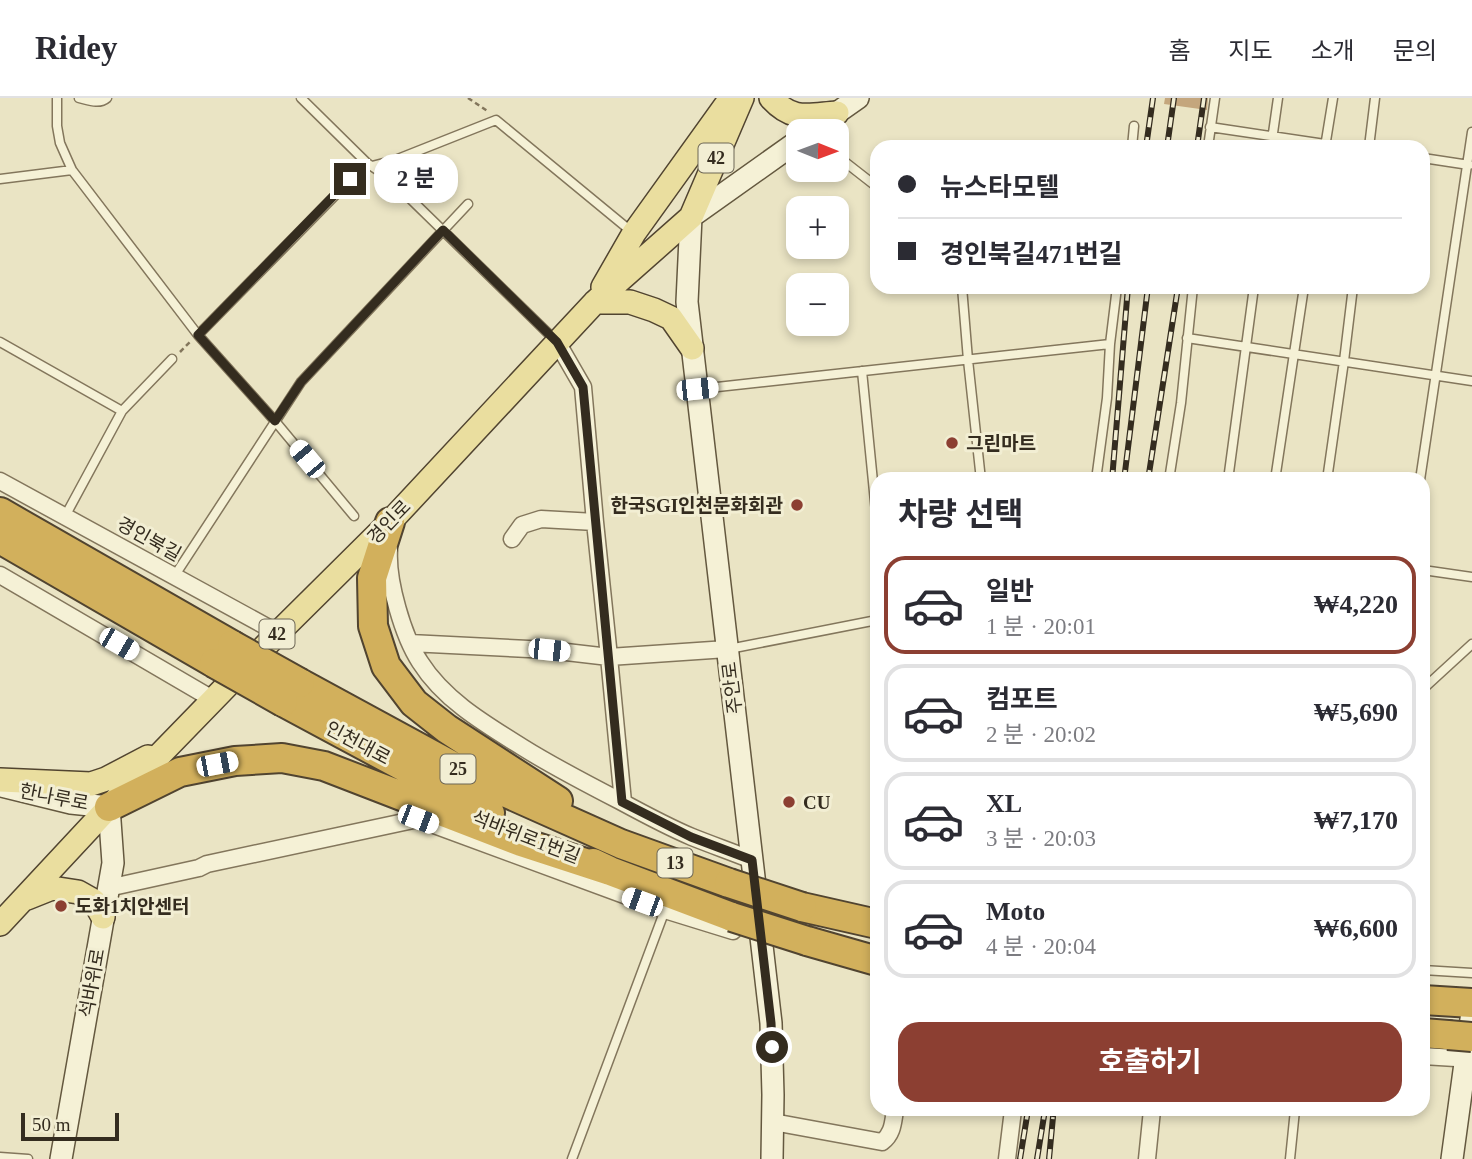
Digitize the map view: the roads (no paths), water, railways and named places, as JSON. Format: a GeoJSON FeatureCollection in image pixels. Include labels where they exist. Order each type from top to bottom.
{"type":"FeatureCollection","features":[{"type":"Feature","properties":{"kind":"highway","name":"인천대로"},"geometry":{"type":"LineString","coordinates":[[0,512],[223,654]]}},
{"type":"Feature","properties":{"kind":"highway"},"geometry":{"type":"LineString","coordinates":[[390,522],[372,578],[373,626],[386,666],[414,703],[447,729],[621,844]]}},
{"type":"Feature","properties":{"kind":"highway","name":"인천대로"},"geometry":{"type":"LineString","coordinates":[[0,539],[292,692],[466,801],[610,871],[732,917],[870,959]]}},
{"type":"Feature","properties":{"kind":"highway","name":"인천대로"},"geometry":{"type":"LineString","coordinates":[[292,692],[621,844],[802,907],[870,922]]}},
{"type":"Feature","properties":{"kind":"highway"},"geometry":{"type":"LineString","coordinates":[[109,807],[180,772],[235,761],[282,758],[324,766],[521,842],[610,871]]}},
{"type":"Feature","properties":{"kind":"highway"},"geometry":{"type":"LineString","coordinates":[[1430,1001],[1465,1005]]}},
{"type":"Feature","properties":{"kind":"main road"},"geometry":{"type":"LineString","coordinates":[[692,348],[671,318],[630,302],[595,302],[634,233],[731,98]]}},
{"type":"Feature","properties":{"kind":"main road","name":"경인로"},"geometry":{"type":"LineString","coordinates":[[0,924],[109,807],[390,522],[595,302],[691,218],[741,98]]}},
{"type":"Feature","properties":{"kind":"main road"},"geometry":{"type":"LineString","coordinates":[[771,98],[779,108],[795,116],[837,113]]}},
{"type":"Feature","properties":{"kind":"main road"},"geometry":{"type":"LineString","coordinates":[[828,119],[858,98]]}},
{"type":"Feature","properties":{"kind":"main road"},"geometry":{"type":"LineString","coordinates":[[691,218],[786,150]]}},
{"type":"Feature","properties":{"kind":"main road","name":"주안로"},"geometry":{"type":"LineString","coordinates":[[691,218],[687,302],[771,1023],[772,1159]]}},
{"type":"Feature","properties":{"kind":"main road"},"geometry":{"type":"LineString","coordinates":[[0,780],[91,784],[167,748]]}},
{"type":"Feature","properties":{"kind":"main road","name":"한나루로"},"geometry":{"type":"LineString","coordinates":[[0,786],[71,803],[109,807]]}},
{"type":"Feature","properties":{"kind":"main road","name":"석바위로"},"geometry":{"type":"LineString","coordinates":[[61,1159],[113,863],[109,807]]}},
{"type":"Feature","properties":{"kind":"main road"},"geometry":{"type":"LineString","coordinates":[[24,899],[52,888],[78,892],[94,901],[103,917]]}},
{"type":"Feature","properties":{"kind":"main road"},"geometry":{"type":"LineString","coordinates":[[1457,1146],[1456,1045],[1465,1005]]}},
{"type":"Feature","properties":{"kind":"street"},"geometry":{"type":"LineString","coordinates":[[557,342],[583,387],[622,802]]}},
{"type":"Feature","properties":{"kind":"street","name":"경인북길"},"geometry":{"type":"LineString","coordinates":[[0,481],[278,633]]}},
{"type":"Feature","properties":{"kind":"street"},"geometry":{"type":"LineString","coordinates":[[512,539],[522,525],[541,519],[595,522]]}},
{"type":"Feature","properties":{"kind":"street"},"geometry":{"type":"LineString","coordinates":[[390,522],[388,562],[402,623],[420,663],[442,690],[485,725],[551,765],[691,837],[752,860]]}},
{"type":"Feature","properties":{"kind":"street"},"geometry":{"type":"LineString","coordinates":[[0,575],[214,700]]}},
{"type":"Feature","properties":{"kind":"street"},"geometry":{"type":"LineString","coordinates":[[410,643],[549,650],[610,657],[727,649]]}},
{"type":"Feature","properties":{"kind":"street","name":"석바위로1번길"},"geometry":{"type":"LineString","coordinates":[[108,888],[418,819],[665,910],[762,940]]}},
{"type":"Feature","properties":{"kind":"street"},"geometry":{"type":"LineString","coordinates":[[1430,1054],[1456,1045]]}},
{"type":"Feature","properties":{"kind":"street"},"geometry":{"type":"LineString","coordinates":[[773,1122],[882,1142],[892,1131],[894,1116]]}},
{"type":"Feature","properties":{"kind":"street"},"geometry":{"type":"LineString","coordinates":[[1007,1159],[1012,1116]]}},
{"type":"Feature","properties":{"kind":"street"},"geometry":{"type":"LineString","coordinates":[[1147,1159],[1151,1116]]}},
{"type":"Feature","properties":{"kind":"lane"},"geometry":{"type":"LineString","coordinates":[[57,98],[60,143],[72,170],[198,335],[355,516]]}},
{"type":"Feature","properties":{"kind":"lane"},"geometry":{"type":"LineString","coordinates":[[79,98],[94,102],[107,98]]}},
{"type":"Feature","properties":{"kind":"lane"},"geometry":{"type":"LineString","coordinates":[[301,98],[369,164],[389,177],[557,342]]}},
{"type":"Feature","properties":{"kind":"lane"},"geometry":{"type":"LineString","coordinates":[[1209,140],[1215,98]]}},
{"type":"Feature","properties":{"kind":"lane"},"geometry":{"type":"LineString","coordinates":[[1271,140],[1278,98]]}},
{"type":"Feature","properties":{"kind":"lane"},"geometry":{"type":"LineString","coordinates":[[1326,140],[1332,98]]}},
{"type":"Feature","properties":{"kind":"lane"},"geometry":{"type":"LineString","coordinates":[[1370,140],[1376,98]]}},
{"type":"Feature","properties":{"kind":"lane"},"geometry":{"type":"LineString","coordinates":[[198,335],[369,164],[395,160],[496,120],[634,233]]}},
{"type":"Feature","properties":{"kind":"lane"},"geometry":{"type":"LineString","coordinates":[[1133,140],[1134,126]]}},
{"type":"Feature","properties":{"kind":"lane"},"geometry":{"type":"LineString","coordinates":[[1210,127],[1290,140]]}},
{"type":"Feature","properties":{"kind":"lane"},"geometry":{"type":"LineString","coordinates":[[1421,472],[1472,132]]}},
{"type":"Feature","properties":{"kind":"lane"},"geometry":{"type":"LineString","coordinates":[[1430,160],[1469,165]]}},
{"type":"Feature","properties":{"kind":"lane"},"geometry":{"type":"LineString","coordinates":[[849,165],[870,182]]}},
{"type":"Feature","properties":{"kind":"lane"},"geometry":{"type":"LineString","coordinates":[[0,179],[72,170]]}},
{"type":"Feature","properties":{"kind":"lane"},"geometry":{"type":"LineString","coordinates":[[179,569],[301,382],[468,204]]}},
{"type":"Feature","properties":{"kind":"lane"},"geometry":{"type":"LineString","coordinates":[[963,294],[980,472]]}},
{"type":"Feature","properties":{"kind":"lane"},"geometry":{"type":"LineString","coordinates":[[1098,472],[1116,294]]}},
{"type":"Feature","properties":{"kind":"lane"},"geometry":{"type":"LineString","coordinates":[[1170,472],[1181,403],[1192,294]]}},
{"type":"Feature","properties":{"kind":"lane"},"geometry":{"type":"LineString","coordinates":[[1229,472],[1253,294]]}},
{"type":"Feature","properties":{"kind":"lane"},"geometry":{"type":"LineString","coordinates":[[1276,472],[1303,294]]}},
{"type":"Feature","properties":{"kind":"lane"},"geometry":{"type":"LineString","coordinates":[[1328,472],[1352,294]]}},
{"type":"Feature","properties":{"kind":"lane"},"geometry":{"type":"LineString","coordinates":[[1187,338],[1472,381]]}},
{"type":"Feature","properties":{"kind":"lane"},"geometry":{"type":"LineString","coordinates":[[0,342],[122,411]]}},
{"type":"Feature","properties":{"kind":"lane"},"geometry":{"type":"LineString","coordinates":[[697,389],[1110,344]]}},
{"type":"Feature","properties":{"kind":"lane"},"geometry":{"type":"LineString","coordinates":[[69,509],[122,411],[172,359]]}},
{"type":"Feature","properties":{"kind":"lane"},"geometry":{"type":"LineString","coordinates":[[862,371],[872,472]]}},
{"type":"Feature","properties":{"kind":"lane"},"geometry":{"type":"LineString","coordinates":[[1430,571],[1472,577]]}},
{"type":"Feature","properties":{"kind":"lane"},"geometry":{"type":"LineString","coordinates":[[727,649],[870,621]]}},
{"type":"Feature","properties":{"kind":"lane"},"geometry":{"type":"LineString","coordinates":[[1430,683],[1472,644]]}},
{"type":"Feature","properties":{"kind":"lane"},"geometry":{"type":"LineString","coordinates":[[572,1159],[665,910]]}},
{"type":"Feature","properties":{"kind":"lane"},"geometry":{"type":"LineString","coordinates":[[1430,971],[1472,974]]}},
{"type":"Feature","properties":{"kind":"lane"},"geometry":{"type":"LineString","coordinates":[[1290,1159],[1294,1116]]}},
{"type":"Feature","properties":{"kind":"lane"},"geometry":{"type":"LineString","coordinates":[[0,1157],[28,1159]]}},
{"type":"Feature","properties":{"kind":"railway"},"geometry":{"type":"LineString","coordinates":[[1147,140],[1153,98]]}},
{"type":"Feature","properties":{"kind":"railway"},"geometry":{"type":"LineString","coordinates":[[1168,140],[1174,98]]}},
{"type":"Feature","properties":{"kind":"railway"},"geometry":{"type":"LineString","coordinates":[[1198,140],[1204,98]]}},
{"type":"Feature","properties":{"kind":"railway"},"geometry":{"type":"LineString","coordinates":[[1113,472],[1127,294]]}},
{"type":"Feature","properties":{"kind":"railway"},"geometry":{"type":"LineString","coordinates":[[1125,472],[1147,294]]}},
{"type":"Feature","properties":{"kind":"railway"},"geometry":{"type":"LineString","coordinates":[[1149,472],[1177,294]]}},
{"type":"Feature","properties":{"kind":"railway"},"geometry":{"type":"LineString","coordinates":[[1020,1159],[1027,1116]]}},
{"type":"Feature","properties":{"kind":"railway"},"geometry":{"type":"LineString","coordinates":[[1037,1159],[1044,1116]]}},
{"type":"Feature","properties":{"kind":"railway"},"geometry":{"type":"LineString","coordinates":[[1049,1159],[1053,1117]]}},
{"type":"Feature","properties":{"kind":"place","name":"그린마트"},"geometry":{"type":"Point","coordinates":[952,443]}},
{"type":"Feature","properties":{"kind":"place","name":"한국SGI인천문화회관"},"geometry":{"type":"Point","coordinates":[797,505]}},
{"type":"Feature","properties":{"kind":"place","name":"CU"},"geometry":{"type":"Point","coordinates":[789,802]}},
{"type":"Feature","properties":{"kind":"place","name":"도화1치안센터"},"geometry":{"type":"Point","coordinates":[61,906]}}]}
